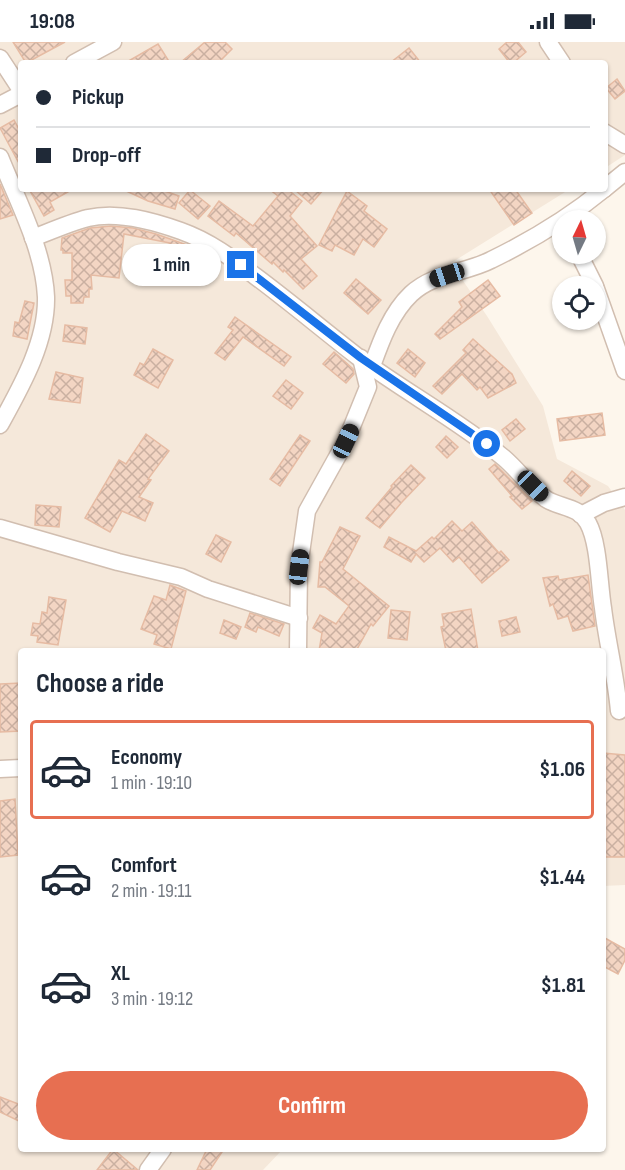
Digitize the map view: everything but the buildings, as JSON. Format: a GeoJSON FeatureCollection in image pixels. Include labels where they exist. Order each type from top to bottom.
{"type":"FeatureCollection","features":[{"type":"Feature","properties":{"kind":"street"},"geometry":{"type":"LineString","coordinates":[[80,60],[113,42]]}},
{"type":"Feature","properties":{"kind":"street"},"geometry":{"type":"LineString","coordinates":[[548,42],[560,60]]}},
{"type":"Feature","properties":{"kind":"street"},"geometry":{"type":"LineString","coordinates":[[0,58],[18,87]]}},
{"type":"Feature","properties":{"kind":"street"},"geometry":{"type":"LineString","coordinates":[[0,105],[18,94]]}},
{"type":"Feature","properties":{"kind":"street"},"geometry":{"type":"LineString","coordinates":[[608,134],[625,145]]}},
{"type":"Feature","properties":{"kind":"street"},"geometry":{"type":"LineString","coordinates":[[0,157],[33,238],[46,296],[40,339],[0,425]]}},
{"type":"Feature","properties":{"kind":"street"},"geometry":{"type":"LineString","coordinates":[[608,186],[625,172]]}},
{"type":"Feature","properties":{"kind":"street"},"geometry":{"type":"LineString","coordinates":[[576,210],[600,192]]}},
{"type":"Feature","properties":{"kind":"street"},"geometry":{"type":"LineString","coordinates":[[33,238],[71,223],[104,216],[139,219],[182,231],[204,241],[226,254],[366,362],[487,444],[545,498],[581,514],[588,523],[593,539],[616,680],[616,711]]}},
{"type":"Feature","properties":{"kind":"street"},"geometry":{"type":"LineString","coordinates":[[298,648],[299,567],[307,511],[346,441],[368,387],[366,362],[411,294],[431,280],[489,261],[552,226]]}},
{"type":"Feature","properties":{"kind":"street"},"geometry":{"type":"LineString","coordinates":[[606,318],[625,371]]}},
{"type":"Feature","properties":{"kind":"street"},"geometry":{"type":"LineString","coordinates":[[368,387],[393,380]]}},
{"type":"Feature","properties":{"kind":"street"},"geometry":{"type":"LineString","coordinates":[[581,514],[604,503],[625,497]]}},
{"type":"Feature","properties":{"kind":"street"},"geometry":{"type":"LineString","coordinates":[[0,528],[118,562],[181,577],[208,589],[299,618]]}},
{"type":"Feature","properties":{"kind":"street"},"geometry":{"type":"LineString","coordinates":[[0,769],[18,768]]}},
{"type":"Feature","properties":{"kind":"street"},"geometry":{"type":"LineString","coordinates":[[148,1170],[161,1152]]}},
{"type":"Feature","properties":{"kind":"shaded area"},"geometry":{"type":"Polygon","coordinates":[[[0,42],[625,42],[625,155],[608,166],[608,60],[18,60],[18,192],[565,192],[451,263],[543,406],[557,459],[608,486],[625,510],[625,885],[606,886],[606,648],[18,648],[18,1152],[280,1152],[263,1170],[0,1170],[0,42]]]}},
{"type":"Feature","properties":{"kind":"route"},"geometry":{"type":"LineString","coordinates":[[241,265],[361,358],[487,444]]}}]}
